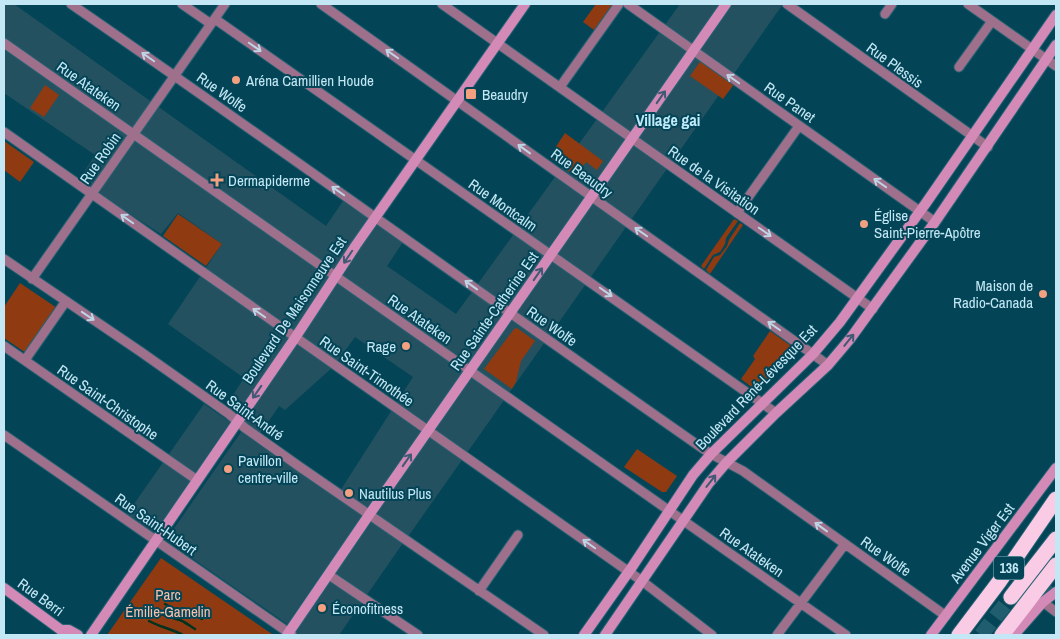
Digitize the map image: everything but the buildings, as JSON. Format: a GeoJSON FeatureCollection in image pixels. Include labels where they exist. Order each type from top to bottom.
{"type":"FeatureCollection","features":[{"type":"Feature","properties":{"kind":"highway","name":"136"},"geometry":{"type":"LineString","coordinates":[[958,635],[999,582],[1056,499]]}},
{"type":"Feature","properties":{"kind":"highway","name":"136"},"geometry":{"type":"LineString","coordinates":[[1011,597],[1056,539]]}},
{"type":"Feature","properties":{"kind":"highway"},"geometry":{"type":"LineString","coordinates":[[1002,635],[1056,564]]}},
{"type":"Feature","properties":{"kind":"main road","name":"Boulevard De Maisonneuve Est"},"geometry":{"type":"LineString","coordinates":[[91,635],[157,541],[415,160],[525,4]]}},
{"type":"Feature","properties":{"kind":"main road","name":"Rue Sainte-Catherine Est"},"geometry":{"type":"LineString","coordinates":[[289,634],[726,4]]}},
{"type":"Feature","properties":{"kind":"main road","name":"Boulevard René-Lévesque Est"},"geometry":{"type":"LineString","coordinates":[[584,635],[629,572],[692,476],[710,454],[813,354],[840,322],[920,211],[1056,15]]}},
{"type":"Feature","properties":{"kind":"main road","name":"Boulevard René-Lévesque Est"},"geometry":{"type":"LineString","coordinates":[[605,635],[709,483],[726,463],[828,365],[850,340],[936,222],[1056,45]]}},
{"type":"Feature","properties":{"kind":"main road","name":"Avenue Viger Est"},"geometry":{"type":"LineString","coordinates":[[931,635],[1056,468]]}},
{"type":"Feature","properties":{"kind":"main road","name":"Rue Berri"},"geometry":{"type":"LineString","coordinates":[[4,588],[63,632],[72,631],[78,635]]}},
{"type":"Feature","properties":{"kind":"main road"},"geometry":{"type":"LineString","coordinates":[[1014,635],[1042,602],[1056,592]]}},
{"type":"Feature","properties":{"kind":"street","name":"Rue Wolfe"},"geometry":{"type":"LineString","coordinates":[[71,4],[710,454],[743,470],[946,616]]}},
{"type":"Feature","properties":{"kind":"street","name":"Rue Montcalm"},"geometry":{"type":"LineString","coordinates":[[182,4],[213,22],[415,160],[776,413]]}},
{"type":"Feature","properties":{"kind":"street","name":"Rue Robin"},"geometry":{"type":"LineString","coordinates":[[32,279],[226,4]]}},
{"type":"Feature","properties":{"kind":"street","name":"Rue Beaudry"},"geometry":{"type":"LineString","coordinates":[[321,4],[828,365]]}},
{"type":"Feature","properties":{"kind":"street","name":"Rue de la Visitation"},"geometry":{"type":"LineString","coordinates":[[442,4],[873,309]]}},
{"type":"Feature","properties":{"kind":"street"},"geometry":{"type":"LineString","coordinates":[[560,87],[619,4]]}},
{"type":"Feature","properties":{"kind":"street","name":"Rue Panet"},"geometry":{"type":"LineString","coordinates":[[628,4],[936,222]]}},
{"type":"Feature","properties":{"kind":"street","name":"Rue Plessis"},"geometry":{"type":"LineString","coordinates":[[786,4],[988,147]]}},
{"type":"Feature","properties":{"kind":"street"},"geometry":{"type":"LineString","coordinates":[[885,14],[892,4]]}},
{"type":"Feature","properties":{"kind":"street"},"geometry":{"type":"LineString","coordinates":[[968,4],[1056,66]]}},
{"type":"Feature","properties":{"kind":"street"},"geometry":{"type":"LineString","coordinates":[[959,67],[992,21]]}},
{"type":"Feature","properties":{"kind":"street","name":"Rue Atateken"},"geometry":{"type":"LineString","coordinates":[[4,43],[846,635]]}},
{"type":"Feature","properties":{"kind":"street"},"geometry":{"type":"LineString","coordinates":[[738,213],[799,126]]}},
{"type":"Feature","properties":{"kind":"street","name":"Rue Saint-Timothée"},"geometry":{"type":"LineString","coordinates":[[4,132],[642,581],[712,635]]}},
{"type":"Feature","properties":{"kind":"street","name":"Rue Saint-André"},"geometry":{"type":"LineString","coordinates":[[4,259],[163,368],[300,467],[544,635]]}},
{"type":"Feature","properties":{"kind":"street"},"geometry":{"type":"LineString","coordinates":[[25,360],[66,302]]}},
{"type":"Feature","properties":{"kind":"street","name":"Rue Saint-Christophe"},"geometry":{"type":"LineString","coordinates":[[4,346],[197,480]]}},
{"type":"Feature","properties":{"kind":"street","name":"Rue Saint-Hubert"},"geometry":{"type":"LineString","coordinates":[[4,435],[289,634]]}},
{"type":"Feature","properties":{"kind":"street"},"geometry":{"type":"LineString","coordinates":[[479,591],[518,535]]}},
{"type":"Feature","properties":{"kind":"street"},"geometry":{"type":"LineString","coordinates":[[776,635],[844,544]]}},
{"type":"Feature","properties":{"kind":"street"},"geometry":{"type":"LineString","coordinates":[[329,575],[418,635]]}},
{"type":"Feature","properties":{"kind":"street"},"geometry":{"type":"LineString","coordinates":[[1042,602],[1056,612]]}},
{"type":"Feature","properties":{"kind":"shaded area"},"geometry":{"type":"Polygon","coordinates":[[[4,4],[14,4],[326,226],[343,201],[403,242],[387,266],[456,314],[680,4],[783,4],[407,538],[340,491],[413,377],[355,337],[334,366],[285,410],[279,406],[260,434],[226,406],[244,378],[168,324],[222,244],[178,213],[161,234],[78,181],[95,155],[4,93],[4,4]]]}},
{"type":"Feature","properties":{"kind":"shaded area"},"geometry":{"type":"Polygon","coordinates":[[[204,404],[230,422],[155,533],[127,514],[204,404]]]}},
{"type":"Feature","properties":{"kind":"shaded area"},"geometry":{"type":"Polygon","coordinates":[[[241,432],[362,515],[287,624],[166,540],[241,432]]]}},
{"type":"Feature","properties":{"kind":"shaded area"},"geometry":{"type":"Polygon","coordinates":[[[372,521],[403,543],[339,635],[293,635],[372,521]]]}},
{"type":"Feature","properties":{"kind":"green space"},"geometry":{"type":"Polygon","coordinates":[[[596,4],[613,4],[594,30],[583,22],[596,4]]]}},
{"type":"Feature","properties":{"kind":"green space"},"geometry":{"type":"Polygon","coordinates":[[[702,59],[735,83],[723,99],[690,76],[702,59]]]}},
{"type":"Feature","properties":{"kind":"green space"},"geometry":{"type":"Polygon","coordinates":[[[45,85],[59,95],[44,117],[30,108],[45,85]]]}},
{"type":"Feature","properties":{"kind":"green space"},"geometry":{"type":"Polygon","coordinates":[[[565,133],[603,161],[597,170],[586,162],[576,176],[549,157],[565,133]]]}},
{"type":"Feature","properties":{"kind":"green space"},"geometry":{"type":"Polygon","coordinates":[[[4,141],[34,162],[20,182],[4,170],[4,141]]]}},
{"type":"Feature","properties":{"kind":"green space"},"geometry":{"type":"Polygon","coordinates":[[[178,214],[222,244],[206,266],[163,236],[178,214]]]}},
{"type":"Feature","properties":{"kind":"green space"},"geometry":{"type":"Polygon","coordinates":[[[734,219],[738,221],[726,238],[725,244],[720,252],[713,255],[704,269],[701,266],[734,219]]]}},
{"type":"Feature","properties":{"kind":"green space"},"geometry":{"type":"Polygon","coordinates":[[[740,223],[743,225],[710,274],[706,270],[714,257],[720,255],[727,246],[740,223]]]}},
{"type":"Feature","properties":{"kind":"green space"},"geometry":{"type":"Polygon","coordinates":[[[20,283],[57,308],[26,353],[4,338],[4,307],[20,283]]]}},
{"type":"Feature","properties":{"kind":"green space"},"geometry":{"type":"Polygon","coordinates":[[[517,328],[535,341],[521,361],[516,382],[512,389],[484,369],[514,329],[517,328]]]}},
{"type":"Feature","properties":{"kind":"green space"},"geometry":{"type":"Polygon","coordinates":[[[770,331],[794,348],[795,354],[757,391],[741,379],[755,359],[753,356],[770,331]]]}},
{"type":"Feature","properties":{"kind":"green space"},"geometry":{"type":"Polygon","coordinates":[[[637,449],[677,476],[666,492],[662,492],[624,467],[637,449]]]}},
{"type":"Feature","properties":{"kind":"green space","name":"Parc Émilie-Gamelin"},"geometry":{"type":"Polygon","coordinates":[[[161,558],[272,634],[107,635],[161,558]]]}},
{"type":"Feature","properties":{"kind":"waterway"},"geometry":{"type":"LineString","coordinates":[[165,604],[202,619]]}},
{"type":"Feature","properties":{"kind":"waterway"},"geometry":{"type":"LineString","coordinates":[[155,611],[182,621],[195,629]]}},
{"type":"Feature","properties":{"kind":"waterway"},"geometry":{"type":"LineString","coordinates":[[149,621],[183,635]]}},
{"type":"Feature","properties":{"kind":"tunnel"},"geometry":{"type":"LineString","coordinates":[[1039,595],[1056,578]]}},
{"type":"Feature","properties":{"kind":"tunnel"},"geometry":{"type":"LineString","coordinates":[[981,635],[1011,597]]}},
{"type":"Feature","properties":{"kind":"place","name":"Aréna Camillien Houde"},"geometry":{"type":"Point","coordinates":[236,80]}},
{"type":"Feature","properties":{"kind":"place","name":"Beaudry"},"geometry":{"type":"Point","coordinates":[471,94]}},
{"type":"Feature","properties":{"kind":"place","name":"Dermapiderme"},"geometry":{"type":"Point","coordinates":[217,180]}},
{"type":"Feature","properties":{"kind":"place","name":"Église Saint-Pierre-Apôtre"},"geometry":{"type":"Point","coordinates":[864,224]}},
{"type":"Feature","properties":{"kind":"place","name":"Maison de Radio-Canada"},"geometry":{"type":"Point","coordinates":[1043,294]}},
{"type":"Feature","properties":{"kind":"place","name":"Rage"},"geometry":{"type":"Point","coordinates":[406,346]}},
{"type":"Feature","properties":{"kind":"place","name":"Pavillon centre-ville"},"geometry":{"type":"Point","coordinates":[228,469]}},
{"type":"Feature","properties":{"kind":"place","name":"Nautilus Plus"},"geometry":{"type":"Point","coordinates":[349,493]}},
{"type":"Feature","properties":{"kind":"place","name":"Éconofitness"},"geometry":{"type":"Point","coordinates":[322,608]}},
{"type":"Feature","properties":{"kind":"district","name":"Village gai"},"geometry":{"type":"Point","coordinates":[668,120]}}]}
